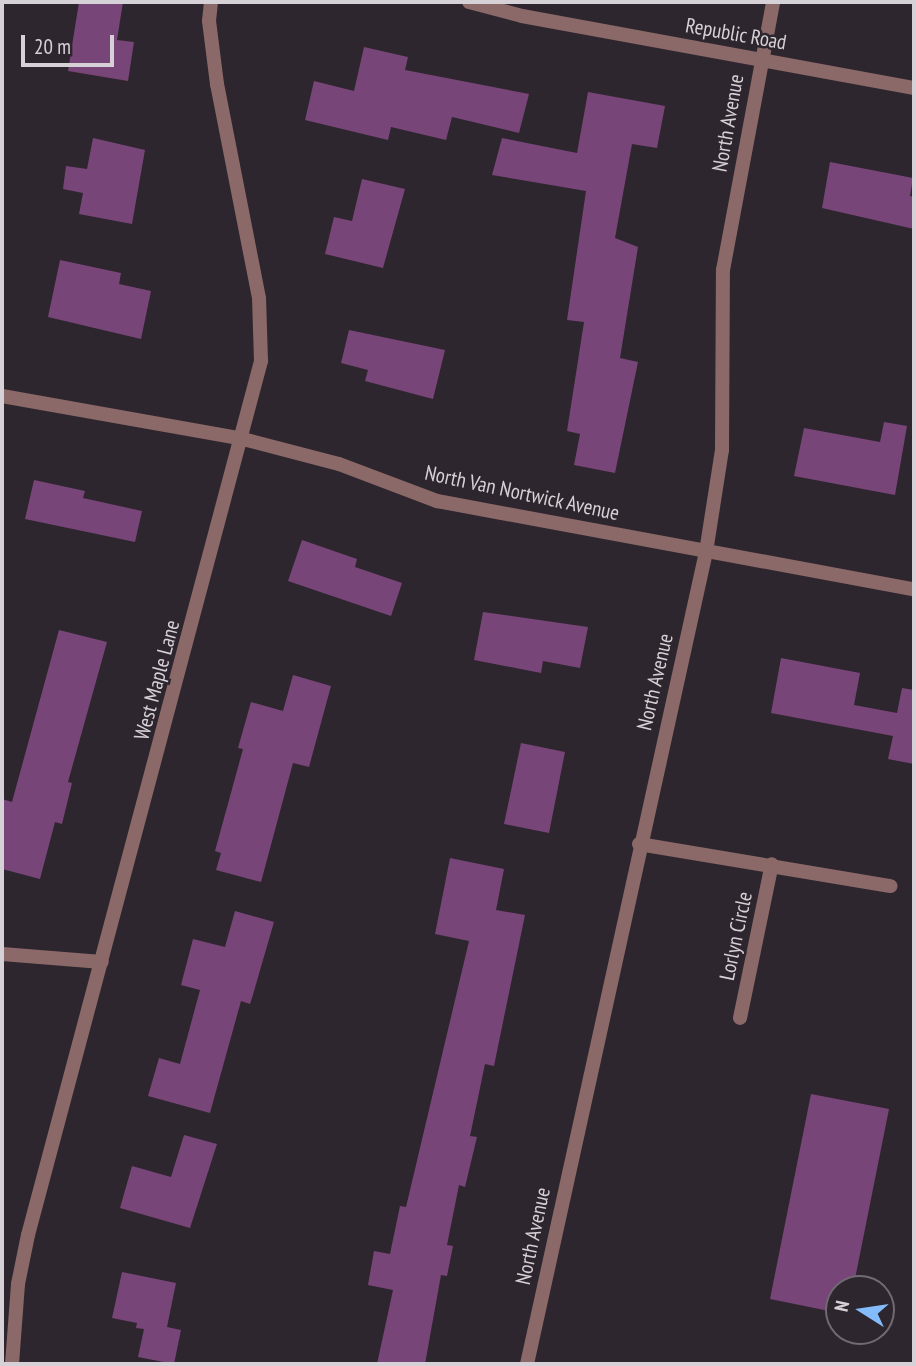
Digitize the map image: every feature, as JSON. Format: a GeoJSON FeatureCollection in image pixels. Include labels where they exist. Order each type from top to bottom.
{"type":"FeatureCollection","features":[{"type":"Feature","properties":{"kind":"street","name":"West Maple Lane"},"geometry":{"type":"LineString","coordinates":[[12,1364],[18,1284],[28,1235],[243,439],[261,362],[259,298],[217,84],[209,21],[211,2]]}},
{"type":"Feature","properties":{"kind":"street","name":"Republic Road"},"geometry":{"type":"LineString","coordinates":[[469,2],[522,16],[914,88]]}},
{"type":"Feature","properties":{"kind":"street","name":"North Avenue"},"geometry":{"type":"LineString","coordinates":[[527,1364],[639,844],[706,552],[722,450],[723,270],[773,2]]}},
{"type":"Feature","properties":{"kind":"street","name":"North Van Nortwick Avenue"},"geometry":{"type":"LineString","coordinates":[[2,396],[243,439],[340,464],[438,501],[914,589]]}},
{"type":"Feature","properties":{"kind":"street","name":"Lorlyn Circle"},"geometry":{"type":"LineString","coordinates":[[639,844],[772,864],[891,886]]}},
{"type":"Feature","properties":{"kind":"street","name":"Lorlyn Circle"},"geometry":{"type":"LineString","coordinates":[[740,1018],[772,864]]}},
{"type":"Feature","properties":{"kind":"street"},"geometry":{"type":"LineString","coordinates":[[2,954],[102,962]]}},
{"type":"Feature","properties":{"kind":"building"},"geometry":{"type":"Polygon","coordinates":[[[79,2],[123,2],[117,40],[134,42],[128,81],[68,71],[79,2]]]}},
{"type":"Feature","properties":{"kind":"building"},"geometry":{"type":"Polygon","coordinates":[[[364,47],[408,57],[405,70],[529,94],[519,133],[452,117],[446,140],[391,127],[388,140],[305,120],[314,81],[354,91],[364,47]]]}},
{"type":"Feature","properties":{"kind":"building"},"geometry":{"type":"Polygon","coordinates":[[[588,92],[665,106],[657,148],[632,144],[615,238],[638,247],[620,358],[638,362],[615,473],[574,465],[580,434],[567,431],[584,322],[567,320],[586,191],[492,175],[502,138],[577,153],[588,92]]]}},
{"type":"Feature","properties":{"kind":"building"},"geometry":{"type":"Polygon","coordinates":[[[93,138],[145,150],[132,224],[79,214],[83,193],[63,189],[66,166],[87,169],[93,138]]]}},
{"type":"Feature","properties":{"kind":"building"},"geometry":{"type":"Polygon","coordinates":[[[830,162],[913,178],[910,196],[914,197],[914,229],[822,208],[830,162]]]}},
{"type":"Feature","properties":{"kind":"building"},"geometry":{"type":"Polygon","coordinates":[[[362,179],[405,189],[383,268],[325,254],[334,217],[352,221],[362,179]]]}},
{"type":"Feature","properties":{"kind":"building"},"geometry":{"type":"Polygon","coordinates":[[[60,260],[121,273],[119,284],[151,291],[141,339],[48,317],[60,260]]]}},
{"type":"Feature","properties":{"kind":"building"},"geometry":{"type":"Polygon","coordinates":[[[349,330],[445,350],[433,399],[365,381],[368,370],[341,363],[349,330]]]}},
{"type":"Feature","properties":{"kind":"building"},"geometry":{"type":"Polygon","coordinates":[[[884,422],[907,426],[895,495],[794,476],[804,428],[880,442],[884,422]]]}},
{"type":"Feature","properties":{"kind":"building"},"geometry":{"type":"Polygon","coordinates":[[[34,480],[85,491],[83,498],[142,511],[135,542],[25,519],[34,480]]]}},
{"type":"Feature","properties":{"kind":"building"},"geometry":{"type":"Polygon","coordinates":[[[302,540],[357,559],[355,567],[402,583],[391,616],[288,581],[302,540]]]}},
{"type":"Feature","properties":{"kind":"building"},"geometry":{"type":"Polygon","coordinates":[[[483,612],[588,627],[580,668],[543,661],[541,673],[474,660],[483,612]]]}},
{"type":"Feature","properties":{"kind":"building"},"geometry":{"type":"Polygon","coordinates":[[[59,630],[107,642],[68,782],[72,783],[62,824],[55,822],[40,879],[2,869],[2,799],[12,802],[59,630]]]}},
{"type":"Feature","properties":{"kind":"building"},"geometry":{"type":"Polygon","coordinates":[[[781,658],[860,673],[854,705],[897,713],[902,688],[914,690],[914,764],[888,759],[893,736],[771,713],[781,658]]]}},
{"type":"Feature","properties":{"kind":"building"},"geometry":{"type":"Polygon","coordinates":[[[293,675],[331,686],[309,767],[293,763],[261,882],[216,870],[221,853],[215,851],[243,749],[238,748],[251,702],[283,711],[293,675]]]}},
{"type":"Feature","properties":{"kind":"building"},"geometry":{"type":"Polygon","coordinates":[[[521,743],[565,752],[549,833],[504,824],[521,743]]]}},
{"type":"Feature","properties":{"kind":"building"},"geometry":{"type":"Polygon","coordinates":[[[450,858],[504,869],[496,910],[525,915],[494,1066],[485,1064],[470,1136],[477,1137],[465,1187],[459,1185],[447,1245],[453,1246],[447,1276],[441,1275],[425,1364],[377,1364],[393,1290],[368,1285],[374,1251],[390,1254],[400,1206],[406,1207],[469,941],[435,934],[450,858]]]}},
{"type":"Feature","properties":{"kind":"building"},"geometry":{"type":"Polygon","coordinates":[[[235,911],[274,922],[250,1004],[241,1001],[210,1113],[148,1096],[159,1058],[180,1064],[200,990],[181,985],[193,939],[225,947],[235,911]]]}},
{"type":"Feature","properties":{"kind":"building"},"geometry":{"type":"Polygon","coordinates":[[[811,1094],[889,1109],[856,1275],[825,1275],[825,1310],[770,1299],[811,1094]]]}},
{"type":"Feature","properties":{"kind":"building"},"geometry":{"type":"Polygon","coordinates":[[[184,1135],[217,1144],[190,1228],[120,1208],[132,1166],[171,1177],[184,1135]]]}},
{"type":"Feature","properties":{"kind":"building"},"geometry":{"type":"Polygon","coordinates":[[[122,1272],[176,1283],[167,1327],[181,1330],[174,1364],[138,1357],[144,1329],[136,1328],[137,1323],[112,1318],[122,1272]]]}}]}
